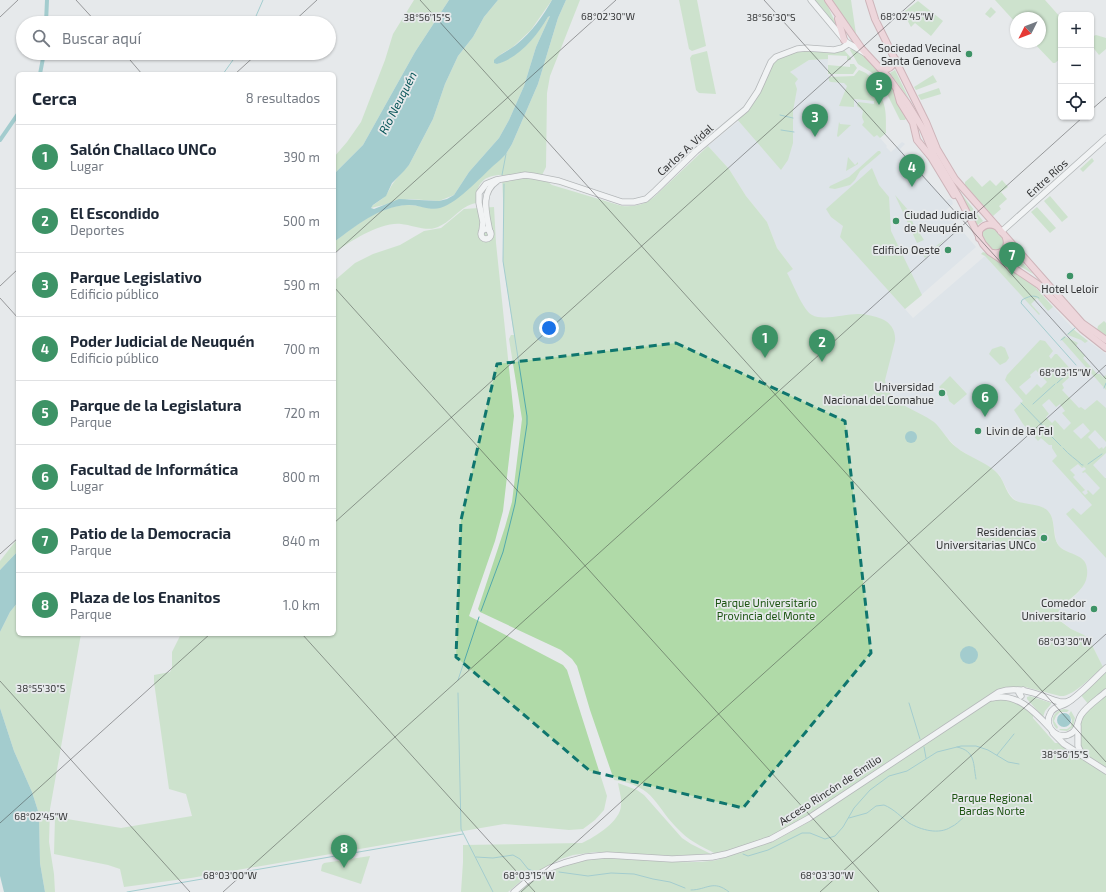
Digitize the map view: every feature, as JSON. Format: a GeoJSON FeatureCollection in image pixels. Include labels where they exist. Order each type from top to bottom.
{"type":"FeatureCollection","features":[{"type":"Feature","properties":{"kind":"main road"},"geometry":{"type":"LineString","coordinates":[[811,0],[846,42],[866,53]]}},
{"type":"Feature","properties":{"kind":"main road"},"geometry":{"type":"LineString","coordinates":[[828,0],[866,53],[897,89],[921,125],[934,155],[966,210],[979,238],[985,247],[1040,285],[1082,330],[1106,348]]}},
{"type":"Feature","properties":{"kind":"main road"},"geometry":{"type":"LineString","coordinates":[[870,0],[875,19],[926,122],[937,149],[952,175],[960,186],[1082,324],[1106,340]]}},
{"type":"Feature","properties":{"kind":"main road"},"geometry":{"type":"LineString","coordinates":[[836,13],[846,42]]}},
{"type":"Feature","properties":{"kind":"main road","name":"Carlos A. Vidal"},"geometry":{"type":"LineString","coordinates":[[482,230],[483,222],[479,198],[480,191],[491,181],[534,176],[559,181],[622,202],[643,200],[654,193],[694,153],[746,109],[758,91],[771,62],[776,57],[799,49],[834,50],[844,48],[846,42]]}},
{"type":"Feature","properties":{"kind":"main road"},"geometry":{"type":"LineString","coordinates":[[880,68],[885,70],[889,69],[895,59]]}},
{"type":"Feature","properties":{"kind":"main road"},"geometry":{"type":"LineString","coordinates":[[897,89],[900,102],[913,123],[918,142],[929,156],[949,188],[966,210]]}},
{"type":"Feature","properties":{"kind":"main road","name":"Entre Ríos"},"geometry":{"type":"LineString","coordinates":[[1001,232],[1106,138]]}},
{"type":"Feature","properties":{"kind":"main road"},"geometry":{"type":"LineString","coordinates":[[490,233],[487,230],[482,230],[480,235],[484,239],[489,239],[490,233],[486,206],[487,192],[492,185],[503,179]]}},
{"type":"Feature","properties":{"kind":"main road"},"geometry":{"type":"LineString","coordinates":[[979,238],[978,233],[982,227],[989,224],[996,226]]}},
{"type":"Feature","properties":{"kind":"main road"},"geometry":{"type":"LineString","coordinates":[[993,253],[998,254],[1004,251],[1007,245],[1006,238]]}},
{"type":"Feature","properties":{"kind":"main road"},"geometry":{"type":"LineString","coordinates":[[1106,668],[1071,700],[1050,713],[1048,722],[1052,731],[1060,736],[1069,735],[1074,731],[1081,714],[1106,692]]}},
{"type":"Feature","properties":{"kind":"main road","name":"Acceso Rincón de Emilio"},"geometry":{"type":"LineString","coordinates":[[514,892],[528,880],[550,868],[564,862],[586,857],[607,855],[672,859],[712,857],[726,854],[771,839],[809,818],[999,692],[1010,689],[1022,690]]}},
{"type":"Feature","properties":{"kind":"main road"},"geometry":{"type":"LineString","coordinates":[[1021,696],[1020,692],[1022,690],[1065,704]]}},
{"type":"Feature","properties":{"kind":"main road","name":"Acceso Rincón de Emilio"},"geometry":{"type":"LineString","coordinates":[[985,701],[997,697],[1009,697],[1035,712],[1062,743],[1106,771]]}},
{"type":"Feature","properties":{"kind":"main road"},"geometry":{"type":"LineString","coordinates":[[1058,702],[1071,700]]}},
{"type":"Feature","properties":{"kind":"main road"},"geometry":{"type":"LineString","coordinates":[[1078,724],[1078,746],[1079,751],[1084,757]]}},
{"type":"Feature","properties":{"kind":"highlighted area"},"geometry":{"type":"Polygon","coordinates":[[[676,343],[845,421],[871,653],[743,808],[590,771],[456,657],[461,520],[497,364],[676,343]]]}},
{"type":"Feature","properties":{"kind":"shaded area","name":"Universidad Nacional del Comahue"},"geometry":{"type":"Polygon","coordinates":[[[828,59],[827,72],[831,80],[847,81],[852,99],[874,101],[873,130],[891,152],[902,142],[905,144],[900,149],[946,201],[949,199],[952,200],[953,204],[945,211],[976,247],[905,309],[913,318],[985,256],[1024,297],[1035,287],[1076,332],[1106,354],[1106,664],[1103,667],[1089,639],[1071,629],[1058,618],[1057,614],[1060,609],[1078,593],[1083,586],[1087,577],[1087,569],[1083,559],[1059,546],[1056,540],[1053,521],[1049,512],[1042,507],[1021,503],[1014,499],[1009,493],[999,474],[957,448],[929,419],[914,412],[885,423],[782,275],[793,269],[777,248],[767,222],[746,196],[729,169],[708,146],[746,115],[762,96],[794,69],[809,60],[828,59]]]}},
{"type":"Feature","properties":{"kind":"green space"},"geometry":{"type":"Polygon","coordinates":[[[414,0],[449,0],[415,52],[363,145],[336,172],[336,155],[361,122],[385,60],[393,34],[414,0]]]}},
{"type":"Feature","properties":{"kind":"green space"},"geometry":{"type":"Polygon","coordinates":[[[498,0],[552,0],[531,30],[513,47],[501,54],[497,64],[513,56],[527,45],[550,16],[536,47],[524,86],[509,120],[499,138],[469,172],[454,195],[439,201],[409,199],[371,208],[385,196],[409,165],[433,119],[445,84],[458,56],[473,37],[484,17],[498,0]]]}},
{"type":"Feature","properties":{"kind":"green space","name":"Parque Universitario Provincia del Monte"},"geometry":{"type":"Polygon","coordinates":[[[566,0],[580,0],[550,76],[547,93],[546,167],[541,177],[552,185],[622,206],[635,206],[643,204],[654,197],[708,146],[729,169],[746,196],[767,222],[777,248],[793,269],[787,273],[801,302],[808,312],[817,317],[864,314],[879,318],[888,323],[894,331],[895,337],[885,380],[887,388],[892,395],[904,406],[934,422],[956,447],[986,464],[995,471],[1013,499],[1021,503],[1040,506],[1048,511],[1051,515],[1057,543],[1064,550],[1084,560],[1087,569],[1087,578],[1084,584],[1080,590],[1063,605],[1057,616],[1059,620],[1071,629],[1089,639],[1103,667],[1076,690],[1065,696],[1060,696],[1025,687],[1016,687],[1006,690],[779,835],[720,856],[700,846],[685,836],[672,823],[647,792],[628,783],[614,780],[590,710],[577,666],[572,659],[561,650],[480,612],[478,609],[512,502],[522,419],[509,339],[511,335],[514,335],[503,261],[504,222],[502,175],[495,175],[485,179],[477,191],[476,203],[465,207],[441,226],[427,229],[401,224],[384,226],[366,233],[336,252],[336,240],[367,218],[385,209],[405,205],[437,208],[450,203],[506,154],[512,144],[538,84],[558,18],[566,0]]]}},
{"type":"Feature","properties":{"kind":"green space"},"geometry":{"type":"Polygon","coordinates":[[[679,0],[697,0],[706,46],[692,51],[689,49],[679,0]]]}},
{"type":"Feature","properties":{"kind":"green space"},"geometry":{"type":"Polygon","coordinates":[[[813,0],[825,0],[840,33],[813,0]]]}},
{"type":"Feature","properties":{"kind":"green space"},"geometry":{"type":"Polygon","coordinates":[[[832,0],[851,0],[856,34],[833,2],[832,0]]]}},
{"type":"Feature","properties":{"kind":"green space"},"geometry":{"type":"Polygon","coordinates":[[[995,0],[1045,0],[1058,15],[1058,60],[1053,63],[1039,48],[1046,48],[1046,12],[1010,12],[1010,16],[995,0]]]}},
{"type":"Feature","properties":{"kind":"green space"},"geometry":{"type":"Polygon","coordinates":[[[918,1],[943,21],[931,36],[915,23],[911,27],[904,14],[905,11],[918,1]]]}},
{"type":"Feature","properties":{"kind":"green space"},"geometry":{"type":"Polygon","coordinates":[[[991,7],[996,12],[990,18],[985,14],[991,7]]]}},
{"type":"Feature","properties":{"kind":"green space"},"geometry":{"type":"Polygon","coordinates":[[[1094,36],[1106,38],[1106,49],[1099,55],[1094,49],[1094,36]]]}},
{"type":"Feature","properties":{"kind":"green space"},"geometry":{"type":"Polygon","coordinates":[[[852,48],[863,55],[881,72],[896,92],[907,117],[905,120],[900,120],[882,84],[871,72],[858,64],[850,50],[852,48]]]}},
{"type":"Feature","properties":{"kind":"green space"},"geometry":{"type":"Polygon","coordinates":[[[844,50],[851,60],[847,60],[847,56],[828,55],[828,59],[809,60],[790,72],[798,79],[795,83],[797,89],[793,111],[793,143],[788,160],[781,170],[736,118],[739,119],[772,65],[779,58],[796,52],[844,50]]]}},
{"type":"Feature","properties":{"kind":"green space"},"geometry":{"type":"Polygon","coordinates":[[[707,51],[716,94],[699,93],[696,90],[690,58],[692,55],[707,51]]]}},
{"type":"Feature","properties":{"kind":"green space"},"geometry":{"type":"Polygon","coordinates":[[[850,64],[854,64],[857,68],[853,74],[828,74],[828,65],[850,67],[850,64]]]}},
{"type":"Feature","properties":{"kind":"green space"},"geometry":{"type":"Polygon","coordinates":[[[859,70],[866,73],[874,80],[871,83],[883,101],[886,118],[886,133],[880,138],[877,135],[874,137],[862,125],[864,122],[862,117],[863,111],[857,106],[858,102],[874,104],[874,101],[854,99],[854,107],[839,106],[847,86],[844,83],[829,81],[829,77],[854,76],[859,70]]]}},
{"type":"Feature","properties":{"kind":"green space"},"geometry":{"type":"Polygon","coordinates":[[[895,70],[909,99],[890,73],[895,70]]]}},
{"type":"Feature","properties":{"kind":"green space"},"geometry":{"type":"Polygon","coordinates":[[[933,75],[937,82],[916,90],[914,87],[933,75]]]}},
{"type":"Feature","properties":{"kind":"green space"},"geometry":{"type":"Polygon","coordinates":[[[939,88],[941,94],[921,100],[918,95],[939,88]]]}},
{"type":"Feature","properties":{"kind":"green space"},"geometry":{"type":"Polygon","coordinates":[[[839,122],[840,124],[851,125],[838,137],[837,136],[839,122]]]}},
{"type":"Feature","properties":{"kind":"green space"},"geometry":{"type":"Polygon","coordinates":[[[878,151],[881,153],[860,171],[850,185],[835,189],[829,188],[830,186],[849,177],[878,151]]]}},
{"type":"Feature","properties":{"kind":"green space"},"geometry":{"type":"Polygon","coordinates":[[[848,157],[855,165],[858,162],[858,164],[846,171],[848,157]]]}},
{"type":"Feature","properties":{"kind":"green space"},"geometry":{"type":"Polygon","coordinates":[[[1092,158],[1094,161],[1083,172],[1080,169],[1092,158]]]}},
{"type":"Feature","properties":{"kind":"green space"},"geometry":{"type":"Polygon","coordinates":[[[872,168],[879,185],[889,197],[891,231],[922,295],[905,309],[840,237],[843,226],[831,217],[826,209],[872,168]]]}},
{"type":"Feature","properties":{"kind":"green space"},"geometry":{"type":"Polygon","coordinates":[[[972,176],[982,187],[990,180],[996,186],[1002,180],[1008,187],[1001,192],[1007,199],[999,206],[1001,209],[993,216],[965,185],[965,182],[972,176]]]}},
{"type":"Feature","properties":{"kind":"green space"},"geometry":{"type":"Polygon","coordinates":[[[959,191],[983,221],[976,226],[959,191]]]}},
{"type":"Feature","properties":{"kind":"green space"},"geometry":{"type":"Polygon","coordinates":[[[895,195],[908,210],[913,223],[924,240],[917,243],[895,195]]]}},
{"type":"Feature","properties":{"kind":"green space"},"geometry":{"type":"Polygon","coordinates":[[[1050,196],[1068,217],[1062,222],[1044,201],[1050,196]]]}},
{"type":"Feature","properties":{"kind":"green space"},"geometry":{"type":"Polygon","coordinates":[[[494,207],[496,243],[514,416],[503,511],[495,541],[469,616],[563,665],[567,670],[607,796],[604,810],[595,820],[583,829],[569,830],[504,824],[191,878],[124,887],[120,869],[108,865],[54,854],[55,817],[121,828],[192,816],[186,794],[169,789],[154,682],[154,675],[170,672],[172,668],[172,652],[180,636],[336,636],[336,279],[355,263],[373,254],[400,245],[424,231],[441,228],[464,209],[494,207]]]}},
{"type":"Feature","properties":{"kind":"green space"},"geometry":{"type":"Polygon","coordinates":[[[1037,207],[1056,228],[1050,233],[1031,212],[1037,207]]]}},
{"type":"Feature","properties":{"kind":"green space"},"geometry":{"type":"Polygon","coordinates":[[[986,228],[993,228],[1004,239],[1004,245],[1000,250],[993,251],[982,238],[982,232],[986,228]]]}},
{"type":"Feature","properties":{"kind":"green space"},"geometry":{"type":"Polygon","coordinates":[[[947,238],[925,258],[922,253],[936,246],[947,238]]]}},
{"type":"Feature","properties":{"kind":"green space"},"geometry":{"type":"Polygon","coordinates":[[[1011,250],[1033,274],[1005,257],[1011,250]]]}},
{"type":"Feature","properties":{"kind":"green space"},"geometry":{"type":"Polygon","coordinates":[[[983,252],[1036,286],[1036,288],[1053,307],[1048,311],[1037,298],[1031,304],[1040,314],[1039,315],[985,256],[981,254],[983,252]]]}},
{"type":"Feature","properties":{"kind":"green space"},"geometry":{"type":"Polygon","coordinates":[[[1104,321],[1106,323],[1106,336],[1097,330],[1098,326],[1104,321]]]}},
{"type":"Feature","properties":{"kind":"green space"},"geometry":{"type":"Polygon","coordinates":[[[1073,329],[1088,341],[1085,343],[1067,334],[1073,329]]]}},
{"type":"Feature","properties":{"kind":"green space"},"geometry":{"type":"Polygon","coordinates":[[[1064,336],[1078,343],[1076,346],[1085,356],[1083,358],[1097,374],[1100,374],[1103,377],[1106,375],[1106,390],[1061,339],[1064,336]]]}},
{"type":"Feature","properties":{"kind":"green space"},"geometry":{"type":"Polygon","coordinates":[[[1040,340],[1045,341],[1053,351],[1049,356],[1051,359],[1055,354],[1057,354],[1073,372],[1073,374],[1062,384],[1064,388],[1062,390],[1079,408],[1081,407],[1085,410],[1097,400],[1106,408],[1106,442],[1095,430],[1088,437],[1099,449],[1102,447],[1103,449],[1106,446],[1106,453],[1093,465],[1106,478],[1106,558],[1066,514],[1073,508],[1081,515],[1092,505],[1052,461],[1057,456],[1052,448],[1052,445],[1049,445],[1041,438],[1038,441],[1023,424],[1014,410],[1023,401],[1005,380],[1007,375],[1040,340]],[[1036,370],[1030,375],[1031,377],[1019,387],[1026,395],[1037,384],[1041,388],[1047,382],[1036,370]],[[1049,399],[1042,405],[1049,414],[1046,417],[1052,423],[1055,420],[1064,430],[1071,423],[1062,413],[1065,411],[1060,404],[1056,407],[1049,399]],[[1083,423],[1073,431],[1081,439],[1090,431],[1083,423]],[[1078,464],[1070,470],[1075,475],[1073,477],[1085,490],[1082,492],[1085,495],[1088,493],[1088,490],[1093,495],[1100,488],[1085,472],[1082,472],[1086,469],[1084,467],[1082,468],[1078,464]]]}},
{"type":"Feature","properties":{"kind":"green space"},"geometry":{"type":"Polygon","coordinates":[[[1001,346],[1005,348],[1009,358],[1006,362],[1000,365],[989,354],[992,349],[1001,346]]]}},
{"type":"Feature","properties":{"kind":"green space"},"geometry":{"type":"Polygon","coordinates":[[[950,376],[967,394],[954,405],[949,401],[948,396],[939,387],[950,376]]]}},
{"type":"Feature","properties":{"kind":"green space"},"geometry":{"type":"Polygon","coordinates":[[[16,541],[16,553],[0,570],[0,561],[16,541]]]}},
{"type":"Feature","properties":{"kind":"green space"},"geometry":{"type":"Polygon","coordinates":[[[16,604],[16,636],[81,636],[50,809],[49,842],[55,892],[45,892],[40,863],[39,814],[32,792],[14,751],[0,708],[0,632],[10,612],[16,604]]]}},
{"type":"Feature","properties":{"kind":"green space"},"geometry":{"type":"Polygon","coordinates":[[[1106,671],[1106,690],[1089,705],[1080,694],[1106,671]]]}},
{"type":"Feature","properties":{"kind":"green space","name":"Parque Regional Bardas Norte"},"geometry":{"type":"Polygon","coordinates":[[[1106,695],[1106,892],[517,892],[526,884],[548,872],[583,860],[595,858],[621,858],[676,862],[703,862],[717,860],[776,840],[805,824],[992,700],[1004,699],[1014,701],[1033,714],[1033,718],[1055,743],[1058,743],[1083,759],[1080,747],[1081,720],[1085,714],[1106,695]]]}},
{"type":"Feature","properties":{"kind":"green space"},"geometry":{"type":"Polygon","coordinates":[[[1030,696],[1051,703],[1045,711],[1043,717],[1027,699],[1027,697],[1030,696]]]}},
{"type":"Feature","properties":{"kind":"green space"},"geometry":{"type":"Polygon","coordinates":[[[1064,709],[1069,710],[1067,712],[1060,712],[1054,721],[1058,727],[1057,729],[1053,723],[1053,717],[1057,712],[1064,709]]]}},
{"type":"Feature","properties":{"kind":"green space"},"geometry":{"type":"Polygon","coordinates":[[[1071,711],[1075,718],[1073,727],[1067,731],[1059,730],[1067,729],[1071,726],[1072,720],[1069,714],[1071,711]]]}},
{"type":"Feature","properties":{"kind":"green space"},"geometry":{"type":"Polygon","coordinates":[[[618,783],[637,790],[644,795],[682,838],[711,854],[673,856],[596,852],[573,855],[561,859],[522,880],[508,892],[461,892],[463,845],[582,843],[600,833],[617,817],[620,811],[621,802],[618,783]]]}},
{"type":"Feature","properties":{"kind":"green space"},"geometry":{"type":"Polygon","coordinates":[[[370,856],[361,884],[321,871],[324,863],[370,856]]]}},
{"type":"Feature","properties":{"kind":"water","name":"Río Neuquén"},"geometry":{"type":"Polygon","coordinates":[[[449,0],[498,0],[484,17],[473,37],[458,56],[445,84],[433,119],[409,165],[392,183],[386,196],[373,205],[371,208],[374,209],[399,199],[439,201],[454,195],[469,172],[499,138],[509,120],[524,86],[536,47],[550,16],[533,39],[520,52],[497,64],[494,63],[494,60],[528,34],[541,18],[552,0],[566,0],[558,18],[538,84],[512,144],[506,154],[463,194],[447,205],[436,209],[407,205],[386,209],[368,218],[336,241],[336,172],[363,145],[415,52],[449,0]]]}},
{"type":"Feature","properties":{"kind":"water"},"geometry":{"type":"Polygon","coordinates":[[[909,431],[913,431],[917,437],[913,443],[909,443],[905,439],[905,435],[909,431]]]}},
{"type":"Feature","properties":{"kind":"water"},"geometry":{"type":"Polygon","coordinates":[[[16,553],[16,604],[10,612],[0,632],[0,570],[16,553]]]}},
{"type":"Feature","properties":{"kind":"water"},"geometry":{"type":"Polygon","coordinates":[[[969,646],[975,649],[978,655],[975,661],[969,664],[963,661],[960,655],[963,649],[969,646]]]}},
{"type":"Feature","properties":{"kind":"water"},"geometry":{"type":"Polygon","coordinates":[[[0,708],[14,751],[32,792],[39,814],[40,863],[45,892],[4,892],[0,876],[0,708]]]}},
{"type":"Feature","properties":{"kind":"water"},"geometry":{"type":"Polygon","coordinates":[[[1061,713],[1067,713],[1071,717],[1071,723],[1067,727],[1061,727],[1057,723],[1057,717],[1061,713]]]}},
{"type":"Feature","properties":{"kind":"waterway"},"geometry":{"type":"LineString","coordinates":[[46,16],[47,0]]}},
{"type":"Feature","properties":{"kind":"waterway"},"geometry":{"type":"LineString","coordinates":[[256,16],[263,0]]}},
{"type":"Feature","properties":{"kind":"waterway"},"geometry":{"type":"LineString","coordinates":[[40,72],[43,60]]}},
{"type":"Feature","properties":{"kind":"waterway"},"geometry":{"type":"LineString","coordinates":[[224,72],[233,60]]}},
{"type":"Feature","properties":{"kind":"waterway"},"geometry":{"type":"LineString","coordinates":[[780,115],[793,118]]}},
{"type":"Feature","properties":{"kind":"waterway"},"geometry":{"type":"LineString","coordinates":[[0,140],[16,117]]}},
{"type":"Feature","properties":{"kind":"waterway"},"geometry":{"type":"LineString","coordinates":[[781,130],[794,132]]}},
{"type":"Feature","properties":{"kind":"waterway"},"geometry":{"type":"LineString","coordinates":[[502,175],[506,154]]}},
{"type":"Feature","properties":{"kind":"waterway"},"geometry":{"type":"LineString","coordinates":[[481,611],[503,552],[515,504],[527,424],[503,261],[504,184]]}},
{"type":"Feature","properties":{"kind":"waterway"},"geometry":{"type":"LineString","coordinates":[[1039,298],[1035,296],[1028,297],[1022,300],[1021,303],[1076,365]]}},
{"type":"Feature","properties":{"kind":"waterway"},"geometry":{"type":"LineString","coordinates":[[1068,334],[1075,328]]}},
{"type":"Feature","properties":{"kind":"waterway"},"geometry":{"type":"LineString","coordinates":[[1061,340],[1065,337]]}},
{"type":"Feature","properties":{"kind":"waterway"},"geometry":{"type":"LineString","coordinates":[[1057,383],[1068,373]]}},
{"type":"Feature","properties":{"kind":"waterway"},"geometry":{"type":"LineString","coordinates":[[1104,388],[1106,383]]}},
{"type":"Feature","properties":{"kind":"waterway"},"geometry":{"type":"LineString","coordinates":[[1033,404],[1055,384]]}},
{"type":"Feature","properties":{"kind":"waterway"},"geometry":{"type":"LineString","coordinates":[[1021,403],[1050,433]]}},
{"type":"Feature","properties":{"kind":"waterway"},"geometry":{"type":"LineString","coordinates":[[1051,436],[1061,446]]}},
{"type":"Feature","properties":{"kind":"waterway"},"geometry":{"type":"LineString","coordinates":[[1063,448],[1083,465]]}},
{"type":"Feature","properties":{"kind":"waterway"},"geometry":{"type":"LineString","coordinates":[[1088,464],[1102,454]]}},
{"type":"Feature","properties":{"kind":"waterway"},"geometry":{"type":"LineString","coordinates":[[458,680],[479,617]]}},
{"type":"Feature","properties":{"kind":"waterway"},"geometry":{"type":"LineString","coordinates":[[458,693],[461,829],[493,892]]}},
{"type":"Feature","properties":{"kind":"waterway"},"geometry":{"type":"LineString","coordinates":[[909,703],[920,739]]}},
{"type":"Feature","properties":{"kind":"waterway"},"geometry":{"type":"LineString","coordinates":[[997,755],[1014,734]]}},
{"type":"Feature","properties":{"kind":"waterway"},"geometry":{"type":"LineString","coordinates":[[743,854],[748,856],[768,850],[802,833],[810,833],[825,839],[835,836],[843,827],[854,808],[870,790],[889,776],[907,771],[937,752],[961,746],[976,746],[988,750],[1008,762],[1019,764]]}},
{"type":"Feature","properties":{"kind":"waterway"},"geometry":{"type":"LineString","coordinates":[[924,747],[926,758]]}},
{"type":"Feature","properties":{"kind":"waterway"},"geometry":{"type":"LineString","coordinates":[[957,747],[963,749],[971,755],[974,763],[976,779]]}},
{"type":"Feature","properties":{"kind":"waterway"},"geometry":{"type":"LineString","coordinates":[[849,818],[867,813],[876,806],[884,805],[914,826],[930,831],[941,831],[954,825],[963,818]]}},
{"type":"Feature","properties":{"kind":"waterway"},"geometry":{"type":"LineString","coordinates":[[127,892],[463,834]]}},
{"type":"Feature","properties":{"kind":"waterway"},"geometry":{"type":"LineString","coordinates":[[476,857],[493,858],[513,855],[520,859],[528,869],[533,871]]}},
{"type":"Feature","properties":{"kind":"waterway"},"geometry":{"type":"LineString","coordinates":[[559,872],[588,876],[611,873],[634,874],[670,882],[685,888]]}},
{"type":"Feature","properties":{"kind":"waterway"},"geometry":{"type":"LineString","coordinates":[[691,890],[697,890],[710,886],[719,886],[729,892]]}},
{"type":"Feature","properties":{"kind":"place","name":"Sociedad Vecinal Santa Genoveva"},"geometry":{"type":"Point","coordinates":[969,54]}},
{"type":"Feature","properties":{"kind":"place","name":"Parque de la Legislatura"},"geometry":{"type":"Point","coordinates":[879,105]}},
{"type":"Feature","properties":{"kind":"place","name":"Parque Legislativo"},"geometry":{"type":"Point","coordinates":[815,137]}},
{"type":"Feature","properties":{"kind":"place","name":"Poder Judicial de Neuquén"},"geometry":{"type":"Point","coordinates":[912,187]}},
{"type":"Feature","properties":{"kind":"place","name":"Ciudad Judicial de Neuquén"},"geometry":{"type":"Point","coordinates":[896,221]}},
{"type":"Feature","properties":{"kind":"place","name":"Edificio Oeste"},"geometry":{"type":"Point","coordinates":[948,250]}},
{"type":"Feature","properties":{"kind":"place","name":"Patio de la Democracia"},"geometry":{"type":"Point","coordinates":[1012,275]}},
{"type":"Feature","properties":{"kind":"place","name":"Hotel Leloir"},"geometry":{"type":"Point","coordinates":[1070,276]}},
{"type":"Feature","properties":{"kind":"place","name":"Salón Challaco UNCo"},"geometry":{"type":"Point","coordinates":[765,358]}},
{"type":"Feature","properties":{"kind":"place","name":"El Escondido"},"geometry":{"type":"Point","coordinates":[822,362]}},
{"type":"Feature","properties":{"kind":"place","name":"Universidad Nacional del Comahue"},"geometry":{"type":"Point","coordinates":[942,393]}},
{"type":"Feature","properties":{"kind":"place","name":"Facultad de Informática"},"geometry":{"type":"Point","coordinates":[985,417]}},
{"type":"Feature","properties":{"kind":"place","name":"Livin de la FaI"},"geometry":{"type":"Point","coordinates":[978,431]}},
{"type":"Feature","properties":{"kind":"place","name":"Residencias Universitarias UNCo"},"geometry":{"type":"Point","coordinates":[1044,538]}},
{"type":"Feature","properties":{"kind":"place","name":"Comedor Universitario"},"geometry":{"type":"Point","coordinates":[1094,609]}},
{"type":"Feature","properties":{"kind":"place","name":"Plaza de los Enanitos"},"geometry":{"type":"Point","coordinates":[344,868]}}]}
